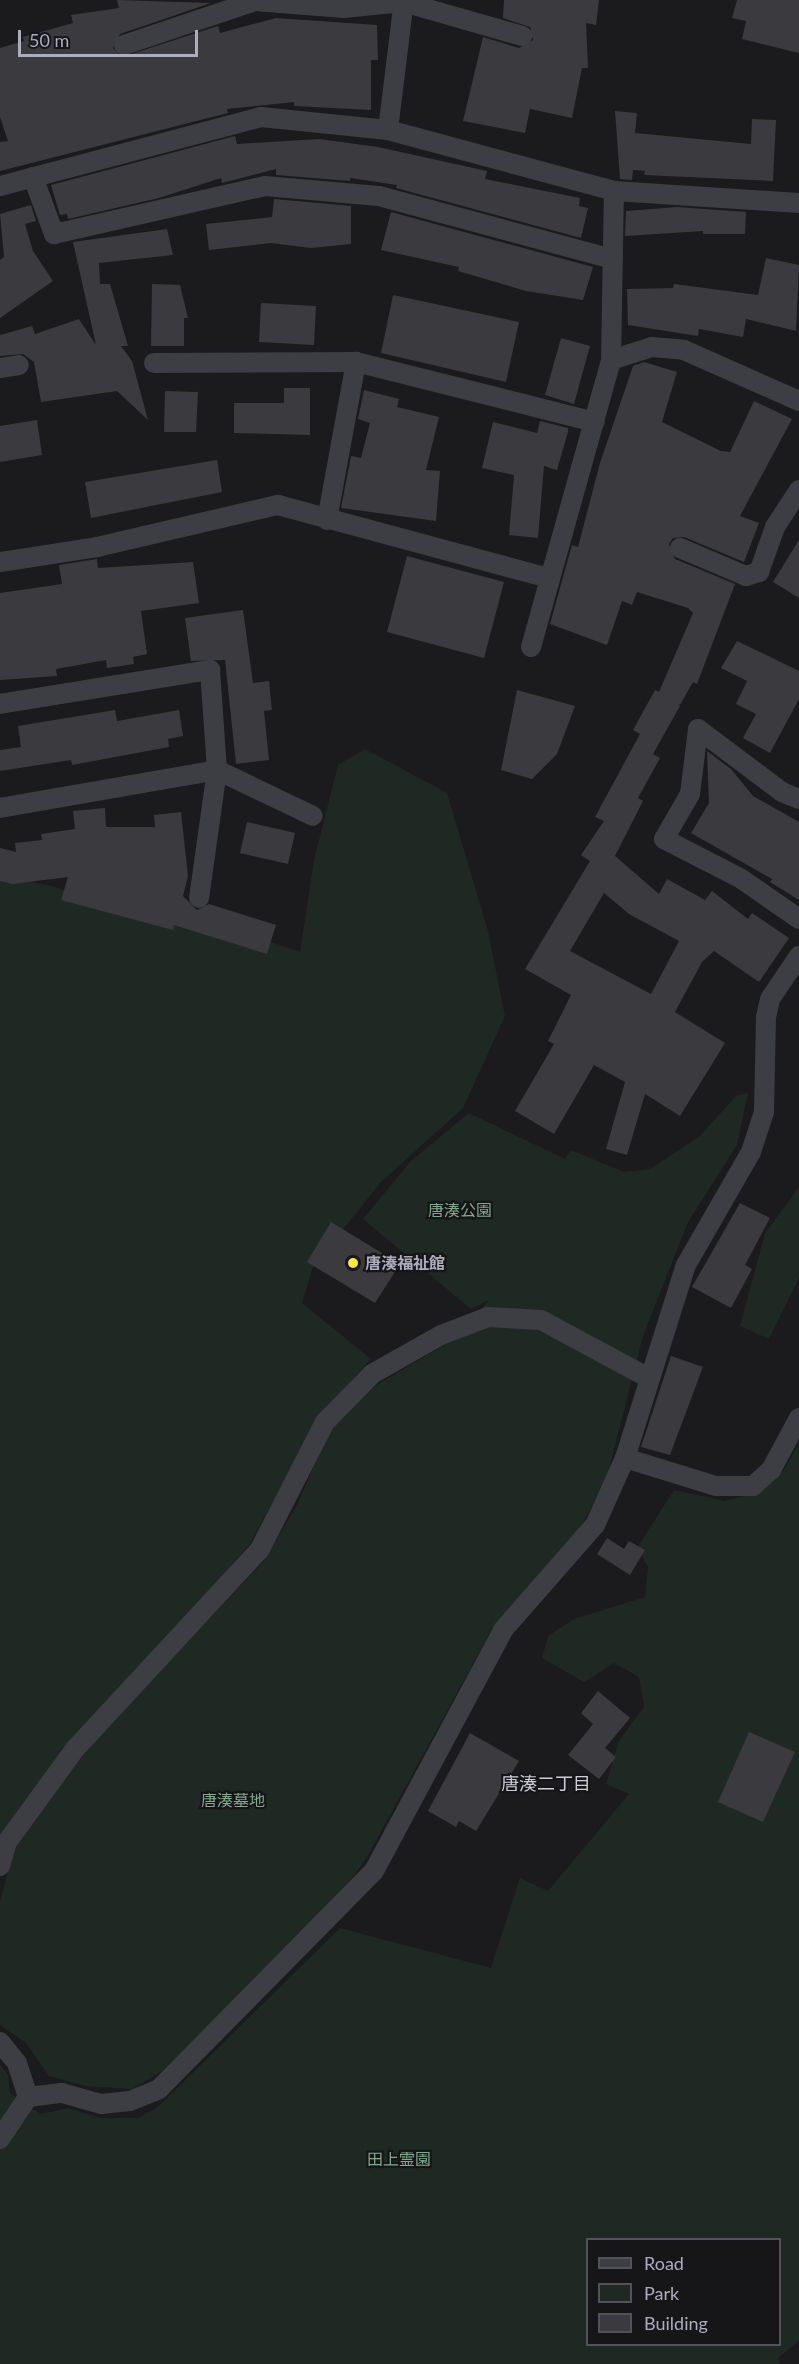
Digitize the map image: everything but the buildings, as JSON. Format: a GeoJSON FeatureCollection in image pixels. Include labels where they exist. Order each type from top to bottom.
{"type":"FeatureCollection","features":[{"type":"Feature","properties":{"kind":"street"},"geometry":{"type":"LineString","coordinates":[[124,45],[255,1],[344,8],[404,1],[522,36]]}},
{"type":"Feature","properties":{"kind":"street"},"geometry":{"type":"LineString","coordinates":[[388,130],[404,1]]}},
{"type":"Feature","properties":{"kind":"street"},"geometry":{"type":"LineString","coordinates":[[0,186],[261,117],[388,130],[614,191],[799,202]]}},
{"type":"Feature","properties":{"kind":"street"},"geometry":{"type":"LineString","coordinates":[[33,177],[54,234],[265,186],[379,196],[613,259]]}},
{"type":"Feature","properties":{"kind":"street"},"geometry":{"type":"LineString","coordinates":[[531,647],[611,360],[614,191]]}},
{"type":"Feature","properties":{"kind":"street"},"geometry":{"type":"LineString","coordinates":[[611,360],[651,347],[684,350],[799,401]]}},
{"type":"Feature","properties":{"kind":"street"},"geometry":{"type":"LineString","coordinates":[[154,363],[356,363],[595,422]]}},
{"type":"Feature","properties":{"kind":"street"},"geometry":{"type":"LineString","coordinates":[[327,520],[356,363]]}},
{"type":"Feature","properties":{"kind":"street"},"geometry":{"type":"LineString","coordinates":[[680,548],[746,576],[759,572],[775,527],[799,490]]}},
{"type":"Feature","properties":{"kind":"street"},"geometry":{"type":"LineString","coordinates":[[0,562],[97,547],[278,505],[549,578]]}},
{"type":"Feature","properties":{"kind":"street"},"geometry":{"type":"LineString","coordinates":[[0,704],[210,670],[217,770],[199,898]]}},
{"type":"Feature","properties":{"kind":"street"},"geometry":{"type":"LineString","coordinates":[[799,799],[782,792],[698,729],[690,794],[664,839],[740,878],[799,919]]}},
{"type":"Feature","properties":{"kind":"street"},"geometry":{"type":"LineString","coordinates":[[0,808],[217,770],[313,816]]}},
{"type":"Feature","properties":{"kind":"street"},"geometry":{"type":"LineString","coordinates":[[0,2139],[28,2097],[63,2093],[101,2104],[130,2101],[159,2089],[336,1913],[374,1871],[504,1630],[595,1525],[625,1458],[648,1377],[686,1265],[751,1152],[764,1112],[766,1017],[770,999],[795,968]]}},
{"type":"Feature","properties":{"kind":"street"},"geometry":{"type":"LineString","coordinates":[[0,1866],[7,1842],[75,1749],[260,1549],[333,1413],[372,1374],[441,1335],[488,1317],[541,1320],[648,1377]]}},
{"type":"Feature","properties":{"kind":"street"},"geometry":{"type":"LineString","coordinates":[[625,1458],[716,1486],[753,1486],[771,1470],[799,1418]]}},
{"type":"Feature","properties":{"kind":"street"},"geometry":{"type":"LineString","coordinates":[[0,2042],[17,2063],[28,2097]]}},
{"type":"Feature","properties":{"kind":"green space"},"geometry":{"type":"Polygon","coordinates":[[[365,749],[447,793],[488,931],[505,1016],[463,1108],[381,1182],[313,1267],[302,1303],[371,1359],[319,1417],[249,1545],[22,1804],[0,1838],[0,876],[56,887],[110,910],[191,914],[300,952],[314,860],[338,765],[365,749]]]}},
{"type":"Feature","properties":{"kind":"green space","name":"唐湊墓地"},"geometry":{"type":"Polygon","coordinates":[[[748,1093],[737,1145],[688,1222],[643,1336],[607,1477],[581,1527],[492,1629],[366,1859],[339,1896],[162,2071],[132,2089],[85,2086],[49,2076],[26,2043],[0,2025],[0,1902],[14,1846],[92,1744],[264,1561],[297,1505],[330,1429],[375,1386],[458,1337],[489,1300],[471,1309],[363,1219],[411,1161],[469,1113],[565,1159],[571,1150],[624,1172],[650,1169],[699,1137],[737,1095],[748,1093]]]}},
{"type":"Feature","properties":{"kind":"green space"},"geometry":{"type":"Polygon","coordinates":[[[799,1187],[799,1278],[769,1339],[740,1326],[765,1233],[799,1187]]]}},
{"type":"Feature","properties":{"kind":"green space","name":"田上霊園"},"geometry":{"type":"Polygon","coordinates":[[[799,1443],[799,2341],[778,2358],[780,2364],[0,2364],[0,2064],[8,2075],[10,2093],[41,2114],[68,2108],[101,2118],[138,2118],[158,2107],[340,1928],[491,1968],[520,1878],[548,1891],[629,1794],[606,1784],[619,1741],[644,1707],[639,1677],[614,1663],[584,1682],[542,1658],[548,1636],[574,1619],[645,1597],[648,1567],[637,1548],[674,1490],[725,1501],[756,1493],[784,1470],[799,1443]]]}},
{"type":"Feature","properties":{"kind":"place","name":"唐湊福祉館"},"geometry":{"type":"Point","coordinates":[353,1263]}},
{"type":"Feature","properties":{"kind":"district","name":"唐湊二丁目"},"geometry":{"type":"Point","coordinates":[546,1783]}},
{"type":"Feature","properties":{"kind":"park label","name":"唐湊公園"},"geometry":{"type":"Point","coordinates":[460,1210]}}]}
